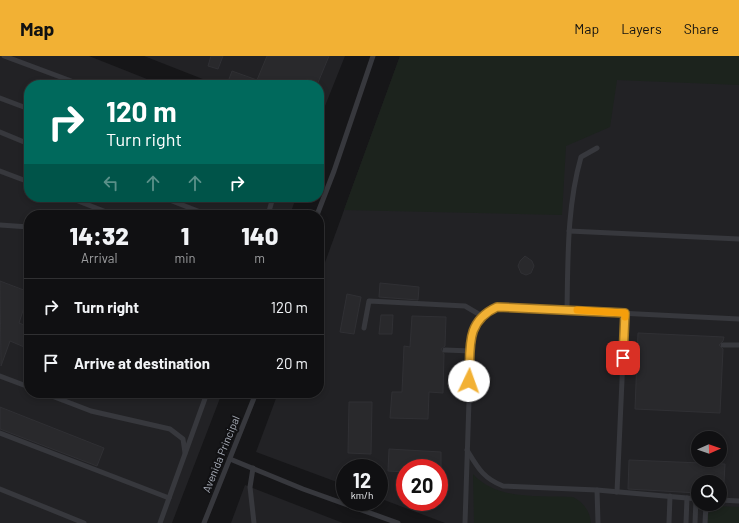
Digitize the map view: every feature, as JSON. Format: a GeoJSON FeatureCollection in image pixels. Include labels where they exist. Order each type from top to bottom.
{"type":"FeatureCollection","features":[{"type":"Feature","properties":{"kind":"lane"},"geometry":{"type":"LineString","coordinates":[[4,56],[69,80]]}},
{"type":"Feature","properties":{"kind":"lane"},"geometry":{"type":"LineString","coordinates":[[324,197],[373,56]]}},
{"type":"Feature","properties":{"kind":"lane"},"geometry":{"type":"LineString","coordinates":[[0,98],[24,107]]}},
{"type":"Feature","properties":{"kind":"lane"},"geometry":{"type":"LineString","coordinates":[[0,132],[24,142]]}},
{"type":"Feature","properties":{"kind":"lane"},"geometry":{"type":"LineString","coordinates":[[567,309],[570,216],[581,157],[597,148]]}},
{"type":"Feature","properties":{"kind":"lane"},"geometry":{"type":"LineString","coordinates":[[0,171],[24,180]]}},
{"type":"Feature","properties":{"kind":"lane"},"geometry":{"type":"LineString","coordinates":[[81,202],[101,210]]}},
{"type":"Feature","properties":{"kind":"lane"},"geometry":{"type":"LineString","coordinates":[[175,202],[195,210]]}},
{"type":"Feature","properties":{"kind":"lane"},"geometry":{"type":"LineString","coordinates":[[0,224],[24,226]]}},
{"type":"Feature","properties":{"kind":"lane"},"geometry":{"type":"LineString","coordinates":[[569,231],[739,239]]}},
{"type":"Feature","properties":{"kind":"lane"},"geometry":{"type":"LineString","coordinates":[[364,328],[369,301],[465,306],[482,316]]}},
{"type":"Feature","properties":{"kind":"lane"},"geometry":{"type":"LineString","coordinates":[[464,523],[466,450],[473,328],[482,316],[497,307],[567,309],[739,319]]}},
{"type":"Feature","properties":{"kind":"lane"},"geometry":{"type":"LineString","coordinates":[[617,492],[625,313]]}},
{"type":"Feature","properties":{"kind":"lane"},"geometry":{"type":"LineString","coordinates":[[723,345],[739,345]]}},
{"type":"Feature","properties":{"kind":"lane"},"geometry":{"type":"LineString","coordinates":[[444,350],[471,351]]}},
{"type":"Feature","properties":{"kind":"lane"},"geometry":{"type":"LineString","coordinates":[[0,376],[24,385]]}},
{"type":"Feature","properties":{"kind":"lane"},"geometry":{"type":"LineString","coordinates":[[57,398],[91,411],[170,429],[183,439],[185,453]]}},
{"type":"Feature","properties":{"kind":"lane"},"geometry":{"type":"LineString","coordinates":[[160,523],[205,398]]}},
{"type":"Feature","properties":{"kind":"lane","name":"Avenida Principal"},"geometry":{"type":"LineString","coordinates":[[204,523],[254,398]]}},
{"type":"Feature","properties":{"kind":"lane"},"geometry":{"type":"LineString","coordinates":[[0,433],[169,498]]}},
{"type":"Feature","properties":{"kind":"lane"},"geometry":{"type":"LineString","coordinates":[[466,450],[480,470],[490,480],[503,486],[597,490],[691,498]]}},
{"type":"Feature","properties":{"kind":"lane"},"geometry":{"type":"LineString","coordinates":[[230,458],[303,489],[398,523]]}},
{"type":"Feature","properties":{"kind":"lane"},"geometry":{"type":"LineString","coordinates":[[253,468],[250,487],[254,523]]}},
{"type":"Feature","properties":{"kind":"lane"},"geometry":{"type":"LineString","coordinates":[[0,489],[84,523]]}},
{"type":"Feature","properties":{"kind":"lane"},"geometry":{"type":"LineString","coordinates":[[597,490],[598,523]]}},
{"type":"Feature","properties":{"kind":"lane"},"geometry":{"type":"LineString","coordinates":[[669,523],[670,496]]}},
{"type":"Feature","properties":{"kind":"lane"},"geometry":{"type":"LineString","coordinates":[[686,523],[687,498]]}},
{"type":"Feature","properties":{"kind":"lane"},"geometry":{"type":"LineString","coordinates":[[727,500],[739,501]]}},
{"type":"Feature","properties":{"kind":"lane"},"geometry":{"type":"LineString","coordinates":[[695,523],[696,511]]}},
{"type":"Feature","properties":{"kind":"lane"},"geometry":{"type":"LineString","coordinates":[[705,523],[706,511]]}},
{"type":"Feature","properties":{"kind":"shaded area"},"geometry":{"type":"Polygon","coordinates":[[[0,56],[89,56],[149,80],[24,80],[24,202],[294,202],[292,210],[24,210],[24,398],[220,398],[172,523],[0,523],[0,56]]]}},
{"type":"Feature","properties":{"kind":"shaded area"},"geometry":{"type":"Polygon","coordinates":[[[144,56],[345,56],[324,108],[324,80],[205,80],[144,56]]]}},
{"type":"Feature","properties":{"kind":"shaded area"},"geometry":{"type":"Polygon","coordinates":[[[400,56],[739,56],[739,523],[445,523],[413,511],[448,511],[448,459],[396,459],[396,504],[388,501],[388,459],[336,459],[336,482],[256,452],[276,398],[324,398],[324,265],[400,56]]]}},
{"type":"Feature","properties":{"kind":"shaded area"},"geometry":{"type":"Polygon","coordinates":[[[400,56],[739,56],[739,85],[617,80],[610,127],[566,146],[562,215],[344,210],[400,56]]]}},
{"type":"Feature","properties":{"kind":"shaded area"},"geometry":{"type":"Polygon","coordinates":[[[473,474],[483,483],[506,493],[533,496],[573,497],[580,501],[585,507],[591,523],[474,523],[473,474]]]}},
{"type":"Feature","properties":{"kind":"shaded area"},"geometry":{"type":"Polygon","coordinates":[[[245,485],[343,523],[231,523],[245,485]]]}},
{"type":"Feature","properties":{"kind":"shaded area"},"geometry":{"type":"Polygon","coordinates":[[[727,506],[739,507],[739,523],[708,523],[708,514],[711,511],[727,511],[727,506]]]}},
{"type":"Feature","properties":{"kind":"building"},"geometry":{"type":"Polygon","coordinates":[[[211,56],[223,56],[218,69],[208,66],[211,56]]]}},
{"type":"Feature","properties":{"kind":"building"},"geometry":{"type":"Polygon","coordinates":[[[267,56],[329,56],[319,80],[257,80],[267,56]]]}},
{"type":"Feature","properties":{"kind":"building"},"geometry":{"type":"Polygon","coordinates":[[[232,71],[257,80],[231,80],[229,79],[232,71]]]}},
{"type":"Feature","properties":{"kind":"building"},"geometry":{"type":"Polygon","coordinates":[[[525,256],[532,261],[534,266],[531,273],[526,275],[521,273],[518,266],[520,261],[525,256]]]}},
{"type":"Feature","properties":{"kind":"building"},"geometry":{"type":"Polygon","coordinates":[[[0,281],[24,290],[24,308],[19,323],[24,325],[24,347],[10,341],[1,366],[0,281]]]}},
{"type":"Feature","properties":{"kind":"building"},"geometry":{"type":"Polygon","coordinates":[[[380,283],[419,287],[418,300],[379,297],[380,283]]]}},
{"type":"Feature","properties":{"kind":"building"},"geometry":{"type":"Polygon","coordinates":[[[347,294],[361,297],[354,334],[340,332],[347,294]]]}},
{"type":"Feature","properties":{"kind":"building"},"geometry":{"type":"Polygon","coordinates":[[[381,315],[393,315],[392,334],[379,334],[381,315]]]}},
{"type":"Feature","properties":{"kind":"building"},"geometry":{"type":"Polygon","coordinates":[[[412,316],[446,317],[445,346],[441,349],[444,354],[443,393],[429,392],[428,419],[390,418],[392,392],[402,392],[404,346],[410,347],[412,316]]]}},
{"type":"Feature","properties":{"kind":"building"},"geometry":{"type":"Polygon","coordinates":[[[638,333],[724,337],[723,341],[719,345],[723,349],[720,413],[635,409],[638,333]]]}},
{"type":"Feature","properties":{"kind":"building"},"geometry":{"type":"Polygon","coordinates":[[[349,402],[372,402],[371,454],[348,453],[349,402]]]}},
{"type":"Feature","properties":{"kind":"building"},"geometry":{"type":"Polygon","coordinates":[[[0,407],[104,448],[97,466],[0,429],[0,407]]]}},
{"type":"Feature","properties":{"kind":"building"},"geometry":{"type":"Polygon","coordinates":[[[389,449],[441,452],[441,459],[396,459],[396,471],[388,471],[389,449]]]}},
{"type":"Feature","properties":{"kind":"building"},"geometry":{"type":"Polygon","coordinates":[[[629,460],[691,463],[691,467],[725,467],[724,475],[691,475],[691,493],[628,489],[629,460]]]}},
{"type":"Feature","properties":{"kind":"slow traffic"},"geometry":{"type":"LineString","coordinates":[[577,310],[625,313],[625,317]]}},
{"type":"Feature","properties":{"kind":"route"},"geometry":{"type":"LineString","coordinates":[[469,381],[473,328],[479,318],[497,307],[567,309],[625,313],[623,358]]}}]}
